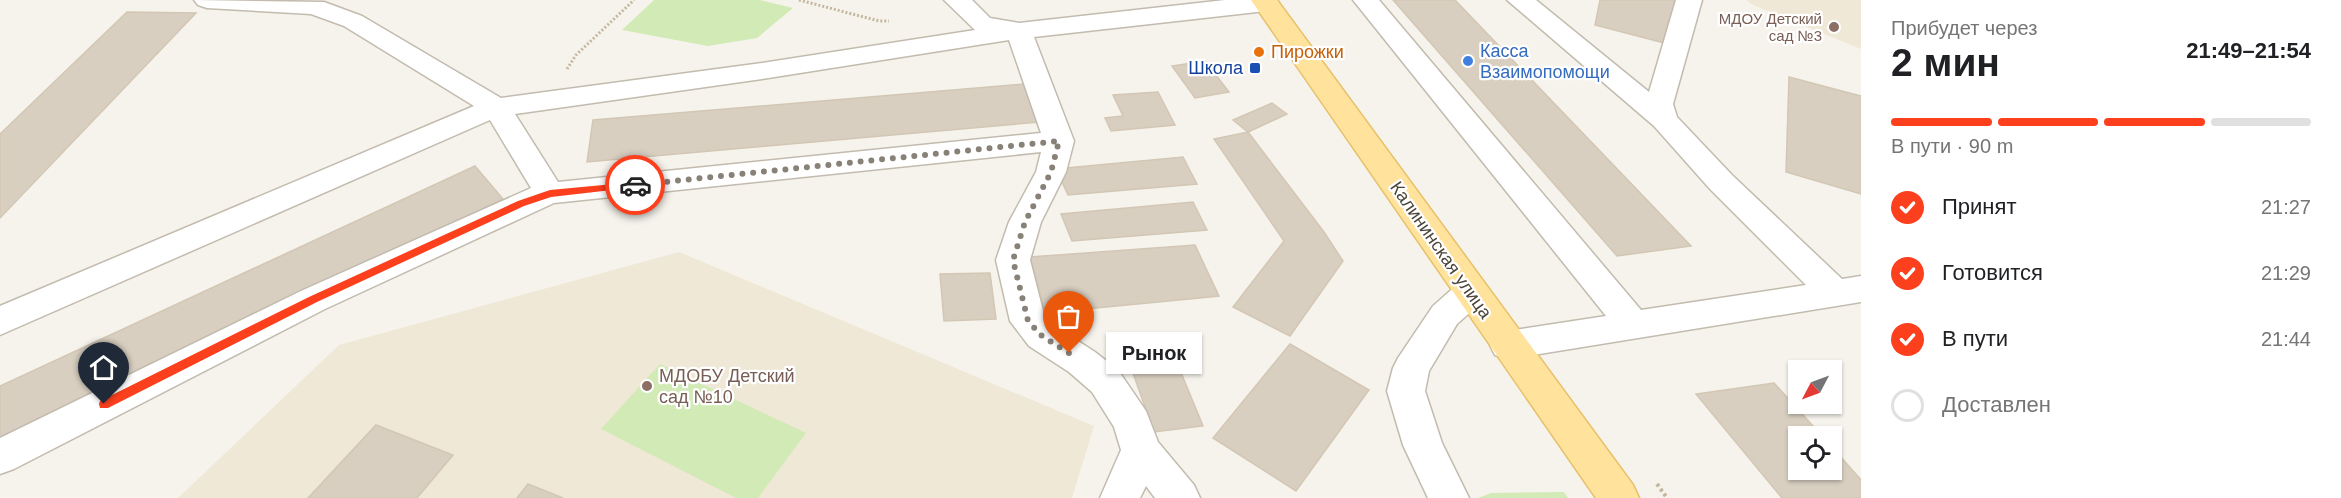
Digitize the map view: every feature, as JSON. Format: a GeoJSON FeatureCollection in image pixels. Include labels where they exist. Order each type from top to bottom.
{"type":"FeatureCollection","features":[{"type":"Feature","properties":{"kind":"main road","name":"Калининская улица"},"geometry":{"type":"LineString","coordinates":[[1265,1],[1619,498]]}},
{"type":"Feature","properties":{"kind":"lane"},"geometry":{"type":"LineString","coordinates":[[207,0],[358,10],[497,108],[550,194]]}},
{"type":"Feature","properties":{"kind":"lane"},"geometry":{"type":"LineString","coordinates":[[957,0],[982,24],[1019,31]]}},
{"type":"Feature","properties":{"kind":"lane"},"geometry":{"type":"LineString","coordinates":[[1366,0],[1634,326]]}},
{"type":"Feature","properties":{"kind":"lane"},"geometry":{"type":"LineString","coordinates":[[1664,120],[1659,104],[1689,0]]}},
{"type":"Feature","properties":{"kind":"lane"},"geometry":{"type":"LineString","coordinates":[[0,321],[473,116],[497,108],[562,97],[762,71],[1019,31],[1265,1]]}},
{"type":"Feature","properties":{"kind":"lane"},"geometry":{"type":"LineString","coordinates":[[1529,3],[1664,120],[1721,182],[1848,291]]}},
{"type":"Feature","properties":{"kind":"lane"},"geometry":{"type":"LineString","coordinates":[[1019,31],[1059,141],[1051,172],[1025,222],[1013,260],[1028,321],[1042,336],[1082,362],[1105,381],[1132,422],[1142,450],[1180,498]]}},
{"type":"Feature","properties":{"kind":"lane"},"geometry":{"type":"LineString","coordinates":[[0,457],[313,300],[521,204],[550,194],[1059,141]]}},
{"type":"Feature","properties":{"kind":"lane"},"geometry":{"type":"LineString","coordinates":[[1508,345],[1848,291]]}},
{"type":"Feature","properties":{"kind":"lane"},"geometry":{"type":"LineString","coordinates":[[1449,498],[1423,445],[1406,391],[1411,368],[1445,315],[1471,292]]}},
{"type":"Feature","properties":{"kind":"lane"},"geometry":{"type":"LineString","coordinates":[[1120,498],[1142,450]]}},
{"type":"Feature","properties":{"kind":"path"},"geometry":{"type":"LineString","coordinates":[[562,97],[567,69],[576,55],[634,0]]}},
{"type":"Feature","properties":{"kind":"path"},"geometry":{"type":"LineString","coordinates":[[799,0],[879,21],[891,21]]}},
{"type":"Feature","properties":{"kind":"shaded area","name":"МДОУ Детский сад №3"},"geometry":{"type":"Polygon","coordinates":[[[1746,0],[1861,0],[1861,49],[1753,5],[1746,0]]]}},
{"type":"Feature","properties":{"kind":"shaded area","name":"МДОБУ Детский сад №10"},"geometry":{"type":"Polygon","coordinates":[[[679,252],[1094,426],[1072,498],[178,498],[339,345],[679,252]]]}},
{"type":"Feature","properties":{"kind":"green space"},"geometry":{"type":"Polygon","coordinates":[[[654,0],[760,0],[793,8],[757,38],[708,46],[622,30],[654,0]]]}},
{"type":"Feature","properties":{"kind":"green space"},"geometry":{"type":"Polygon","coordinates":[[[660,364],[806,433],[758,498],[736,498],[601,429],[660,364]]]}},
{"type":"Feature","properties":{"kind":"green space"},"geometry":{"type":"Polygon","coordinates":[[[1564,492],[1568,498],[1478,498],[1491,493],[1564,492]]]}},
{"type":"Feature","properties":{"kind":"building"},"geometry":{"type":"Polygon","coordinates":[[[1393,0],[1455,0],[1691,246],[1617,256],[1393,0]]]}},
{"type":"Feature","properties":{"kind":"building"},"geometry":{"type":"Polygon","coordinates":[[[1600,0],[1677,0],[1672,45],[1595,25],[1600,0]]]}},
{"type":"Feature","properties":{"kind":"building"},"geometry":{"type":"Polygon","coordinates":[[[127,12],[196,13],[0,218],[0,134],[127,12]]]}},
{"type":"Feature","properties":{"kind":"building"},"geometry":{"type":"Polygon","coordinates":[[[1205,61],[1229,92],[1195,98],[1172,66],[1205,61]]]}},
{"type":"Feature","properties":{"kind":"building"},"geometry":{"type":"Polygon","coordinates":[[[1789,77],[1861,96],[1861,194],[1786,172],[1789,77]]]}},
{"type":"Feature","properties":{"kind":"building"},"geometry":{"type":"Polygon","coordinates":[[[1037,83],[1051,121],[587,162],[593,120],[1037,83]]]}},
{"type":"Feature","properties":{"kind":"building"},"geometry":{"type":"Polygon","coordinates":[[[1158,92],[1175,125],[1111,131],[1105,118],[1123,116],[1113,95],[1158,92]]]}},
{"type":"Feature","properties":{"kind":"building"},"geometry":{"type":"Polygon","coordinates":[[[1272,103],[1287,114],[1248,132],[1233,120],[1272,103]]]}},
{"type":"Feature","properties":{"kind":"building"},"geometry":{"type":"Polygon","coordinates":[[[1248,132],[1324,232],[1343,261],[1290,336],[1233,307],[1284,241],[1214,139],[1248,132]]]}},
{"type":"Feature","properties":{"kind":"building"},"geometry":{"type":"Polygon","coordinates":[[[1183,157],[1197,184],[1068,195],[1056,169],[1183,157]]]}},
{"type":"Feature","properties":{"kind":"building"},"geometry":{"type":"Polygon","coordinates":[[[475,166],[503,199],[0,443],[0,386],[475,166]]]}},
{"type":"Feature","properties":{"kind":"building"},"geometry":{"type":"Polygon","coordinates":[[[1193,202],[1207,230],[1072,241],[1061,214],[1193,202]]]}},
{"type":"Feature","properties":{"kind":"building"},"geometry":{"type":"Polygon","coordinates":[[[1195,245],[1219,296],[1045,313],[1030,257],[1195,245]]]}},
{"type":"Feature","properties":{"kind":"building"},"geometry":{"type":"Polygon","coordinates":[[[990,273],[996,319],[944,321],[940,274],[990,273]]]}},
{"type":"Feature","properties":{"kind":"building"},"geometry":{"type":"Polygon","coordinates":[[[1290,344],[1369,390],[1296,491],[1213,438],[1290,344]]]}},
{"type":"Feature","properties":{"kind":"building"},"geometry":{"type":"Polygon","coordinates":[[[1170,346],[1203,426],[1154,432],[1125,351],[1170,346]]]}},
{"type":"Feature","properties":{"kind":"building"},"geometry":{"type":"Polygon","coordinates":[[[1774,383],[1788,398],[1788,414],[1802,414],[1813,426],[1788,426],[1788,480],[1842,480],[1842,458],[1861,480],[1861,498],[1782,498],[1696,394],[1774,383]]]}},
{"type":"Feature","properties":{"kind":"building"},"geometry":{"type":"Polygon","coordinates":[[[376,425],[453,455],[417,498],[308,498],[376,425]]]}},
{"type":"Feature","properties":{"kind":"building"},"geometry":{"type":"Polygon","coordinates":[[[528,484],[563,498],[517,498],[528,484]]]}},
{"type":"Feature","properties":{"kind":"way so far"},"geometry":{"type":"LineString","coordinates":[[635,185],[1059,141],[1051,172],[1025,222],[1013,260],[1028,321],[1042,336],[1069,353]]}},
{"type":"Feature","properties":{"kind":"place","name":"МДОУ Детский сад №3"},"geometry":{"type":"Point","coordinates":[1834,27]}},
{"type":"Feature","properties":{"kind":"place","name":"Пирожки"},"geometry":{"type":"Point","coordinates":[1259,52]}},
{"type":"Feature","properties":{"kind":"place","name":"Касса Взаимопомощи"},"geometry":{"type":"Point","coordinates":[1468,61]}},
{"type":"Feature","properties":{"kind":"place","name":"Школа"},"geometry":{"type":"Point","coordinates":[1255,68]}},
{"type":"Feature","properties":{"kind":"place","name":"Рынок"},"geometry":{"type":"Point","coordinates":[1069,353]}},
{"type":"Feature","properties":{"kind":"place","name":"МДОБУ Детский сад №10"},"geometry":{"type":"Point","coordinates":[647,386]}},
{"type":"Feature","properties":{"kind":"route"},"geometry":{"type":"LineString","coordinates":[[104,404],[313,300],[521,204],[550,194],[635,185]]}}]}
